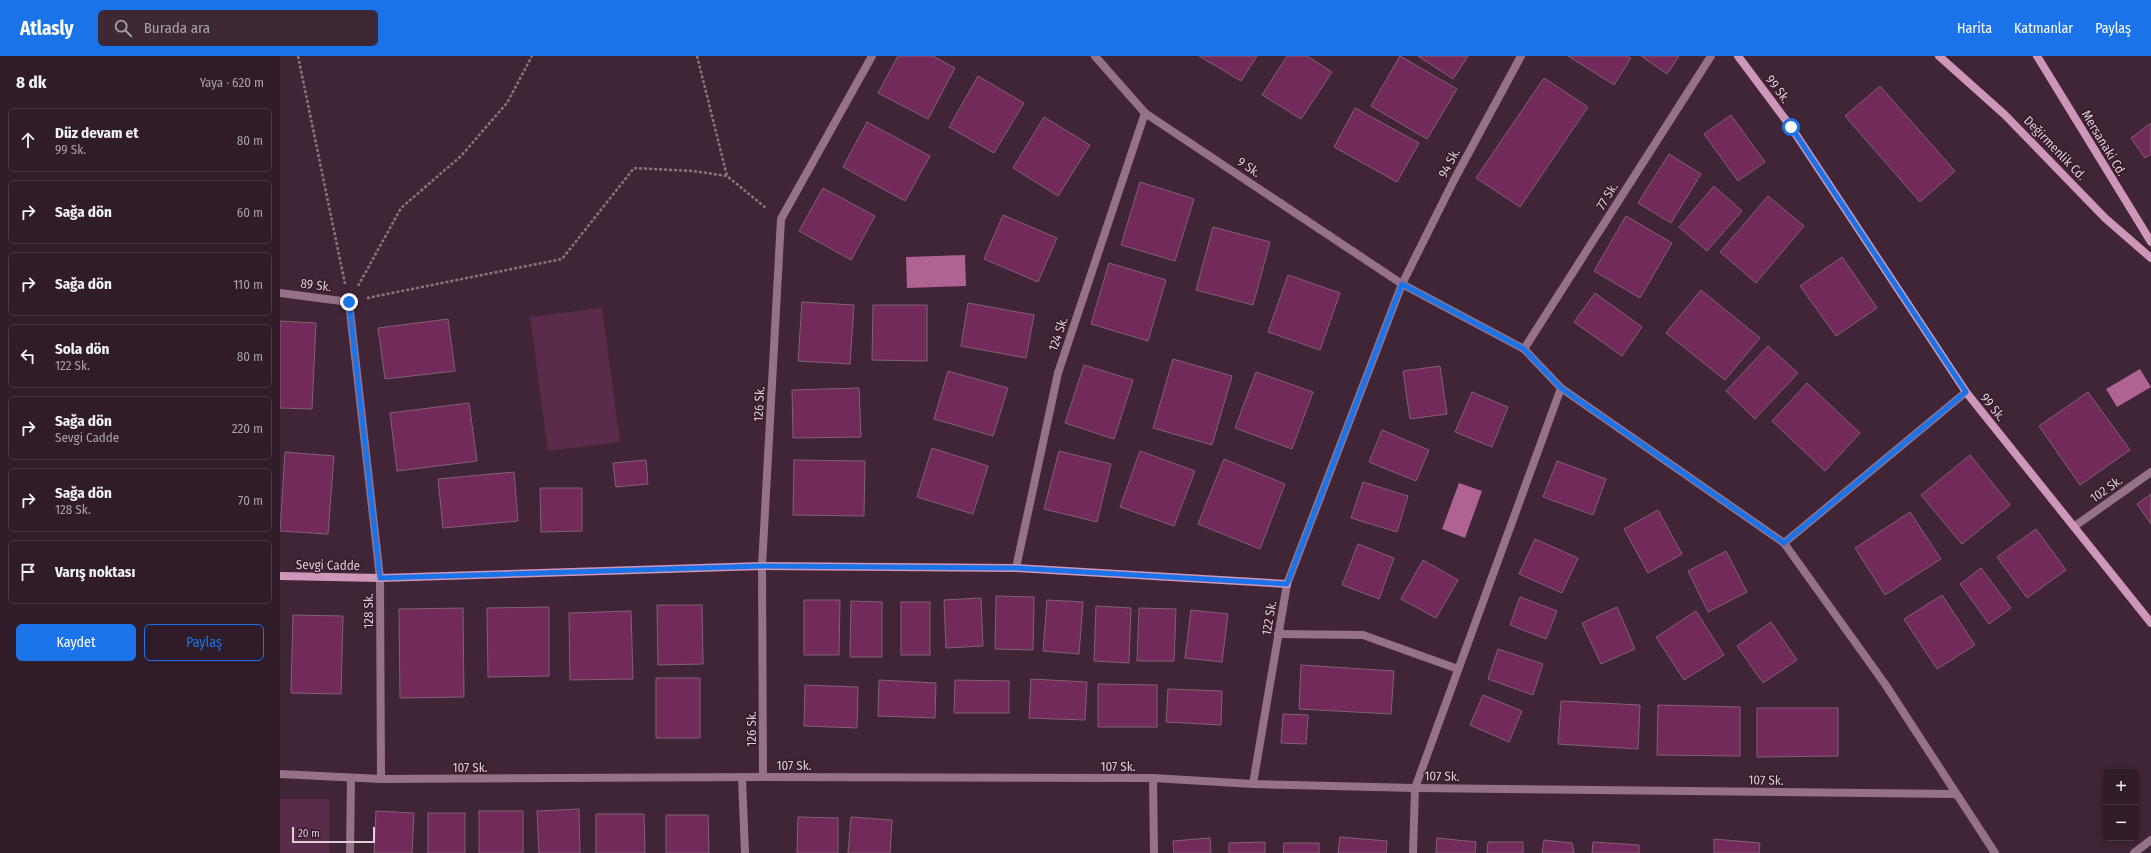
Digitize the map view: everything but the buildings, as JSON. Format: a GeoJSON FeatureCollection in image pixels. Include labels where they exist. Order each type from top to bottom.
{"type":"FeatureCollection","features":[{"type":"Feature","properties":{"kind":"street","name":"126 Sk."},"geometry":{"type":"LineString","coordinates":[[763,777],[762,566],[781,219],[872,56]]}},
{"type":"Feature","properties":{"kind":"street","name":"9 Sk."},"geometry":{"type":"LineString","coordinates":[[1095,56],[1145,113],[1402,284],[1524,349],[1561,388],[1784,543],[1885,684],[1994,853]]}},
{"type":"Feature","properties":{"kind":"street","name":"94 Sk."},"geometry":{"type":"LineString","coordinates":[[1402,284],[1454,180],[1521,56]]}},
{"type":"Feature","properties":{"kind":"street","name":"77 Sk."},"geometry":{"type":"LineString","coordinates":[[1524,349],[1711,56]]}},
{"type":"Feature","properties":{"kind":"street","name":"99 Sk."},"geometry":{"type":"LineString","coordinates":[[1738,56],[1791,127],[1966,392],[2151,622]]}},
{"type":"Feature","properties":{"kind":"street","name":"Değirmenlik Cd."},"geometry":{"type":"LineString","coordinates":[[1939,56],[2005,115],[2105,218],[2151,258]]}},
{"type":"Feature","properties":{"kind":"street","name":"Mersanaki Cd."},"geometry":{"type":"LineString","coordinates":[[2037,56],[2151,242]]}},
{"type":"Feature","properties":{"kind":"street","name":"124 Sk."},"geometry":{"type":"LineString","coordinates":[[1016,568],[1058,373],[1145,113]]}},
{"type":"Feature","properties":{"kind":"street","name":"122 Sk."},"geometry":{"type":"LineString","coordinates":[[1253,784],[1287,584],[1402,284]]}},
{"type":"Feature","properties":{"kind":"street","name":"89 Sk."},"geometry":{"type":"LineString","coordinates":[[280,293],[349,302]]}},
{"type":"Feature","properties":{"kind":"street","name":"128 Sk."},"geometry":{"type":"LineString","coordinates":[[349,302],[380,578],[381,779]]}},
{"type":"Feature","properties":{"kind":"street"},"geometry":{"type":"LineString","coordinates":[[1413,853],[1415,788],[1561,388]]}},
{"type":"Feature","properties":{"kind":"street"},"geometry":{"type":"LineString","coordinates":[[1784,543],[1966,392]]}},
{"type":"Feature","properties":{"kind":"street","name":"102 Sk."},"geometry":{"type":"LineString","coordinates":[[2075,526],[2151,472]]}},
{"type":"Feature","properties":{"kind":"street","name":"Sevgi Cadde"},"geometry":{"type":"LineString","coordinates":[[280,576],[380,578],[762,566],[1016,568],[1287,584]]}},
{"type":"Feature","properties":{"kind":"street"},"geometry":{"type":"LineString","coordinates":[[1278,634],[1363,635],[1458,669]]}},
{"type":"Feature","properties":{"kind":"street","name":"107 Sk."},"geometry":{"type":"LineString","coordinates":[[280,774],[381,779],[763,777],[1153,778],[1253,784],[1415,788],[1955,794]]}},
{"type":"Feature","properties":{"kind":"street"},"geometry":{"type":"LineString","coordinates":[[350,853],[351,778]]}},
{"type":"Feature","properties":{"kind":"street"},"geometry":{"type":"LineString","coordinates":[[742,778],[745,853]]}},
{"type":"Feature","properties":{"kind":"street"},"geometry":{"type":"LineString","coordinates":[[1153,778],[1154,853]]}},
{"type":"Feature","properties":{"kind":"street"},"geometry":{"type":"LineString","coordinates":[[2134,853],[2151,840]]}},
{"type":"Feature","properties":{"kind":"path"},"geometry":{"type":"LineString","coordinates":[[298,56],[349,302]]}},
{"type":"Feature","properties":{"kind":"path"},"geometry":{"type":"LineString","coordinates":[[349,302],[401,208],[461,156],[507,103],[532,56]]}},
{"type":"Feature","properties":{"kind":"path"},"geometry":{"type":"LineString","coordinates":[[697,56],[727,176]]}},
{"type":"Feature","properties":{"kind":"path"},"geometry":{"type":"LineString","coordinates":[[349,302],[562,259],[634,168],[693,171],[727,176],[781,219]]}},
{"type":"Feature","properties":{"kind":"shaded area"},"geometry":{"type":"Polygon","coordinates":[[[965,255],[966,286],[907,288],[906,257],[965,255]]]}},
{"type":"Feature","properties":{"kind":"shaded area"},"geometry":{"type":"Polygon","coordinates":[[[602,308],[620,442],[548,451],[530,317],[602,308]]]}},
{"type":"Feature","properties":{"kind":"shaded area"},"geometry":{"type":"Polygon","coordinates":[[[2140,369],[2151,387],[2117,407],[2106,389],[2140,369]]]}},
{"type":"Feature","properties":{"kind":"shaded area"},"geometry":{"type":"Polygon","coordinates":[[[1459,483],[1482,491],[1465,538],[1442,529],[1459,483]]]}},
{"type":"Feature","properties":{"kind":"shaded area"},"geometry":{"type":"Polygon","coordinates":[[[280,799],[329,799],[329,853],[280,853],[280,799]]]}},
{"type":"Feature","properties":{"kind":"route"},"geometry":{"type":"LineString","coordinates":[[349,302],[380,578],[762,566],[1016,568],[1287,584],[1402,284],[1524,349],[1561,388],[1784,543],[1966,392],[1791,127]]}}]}
